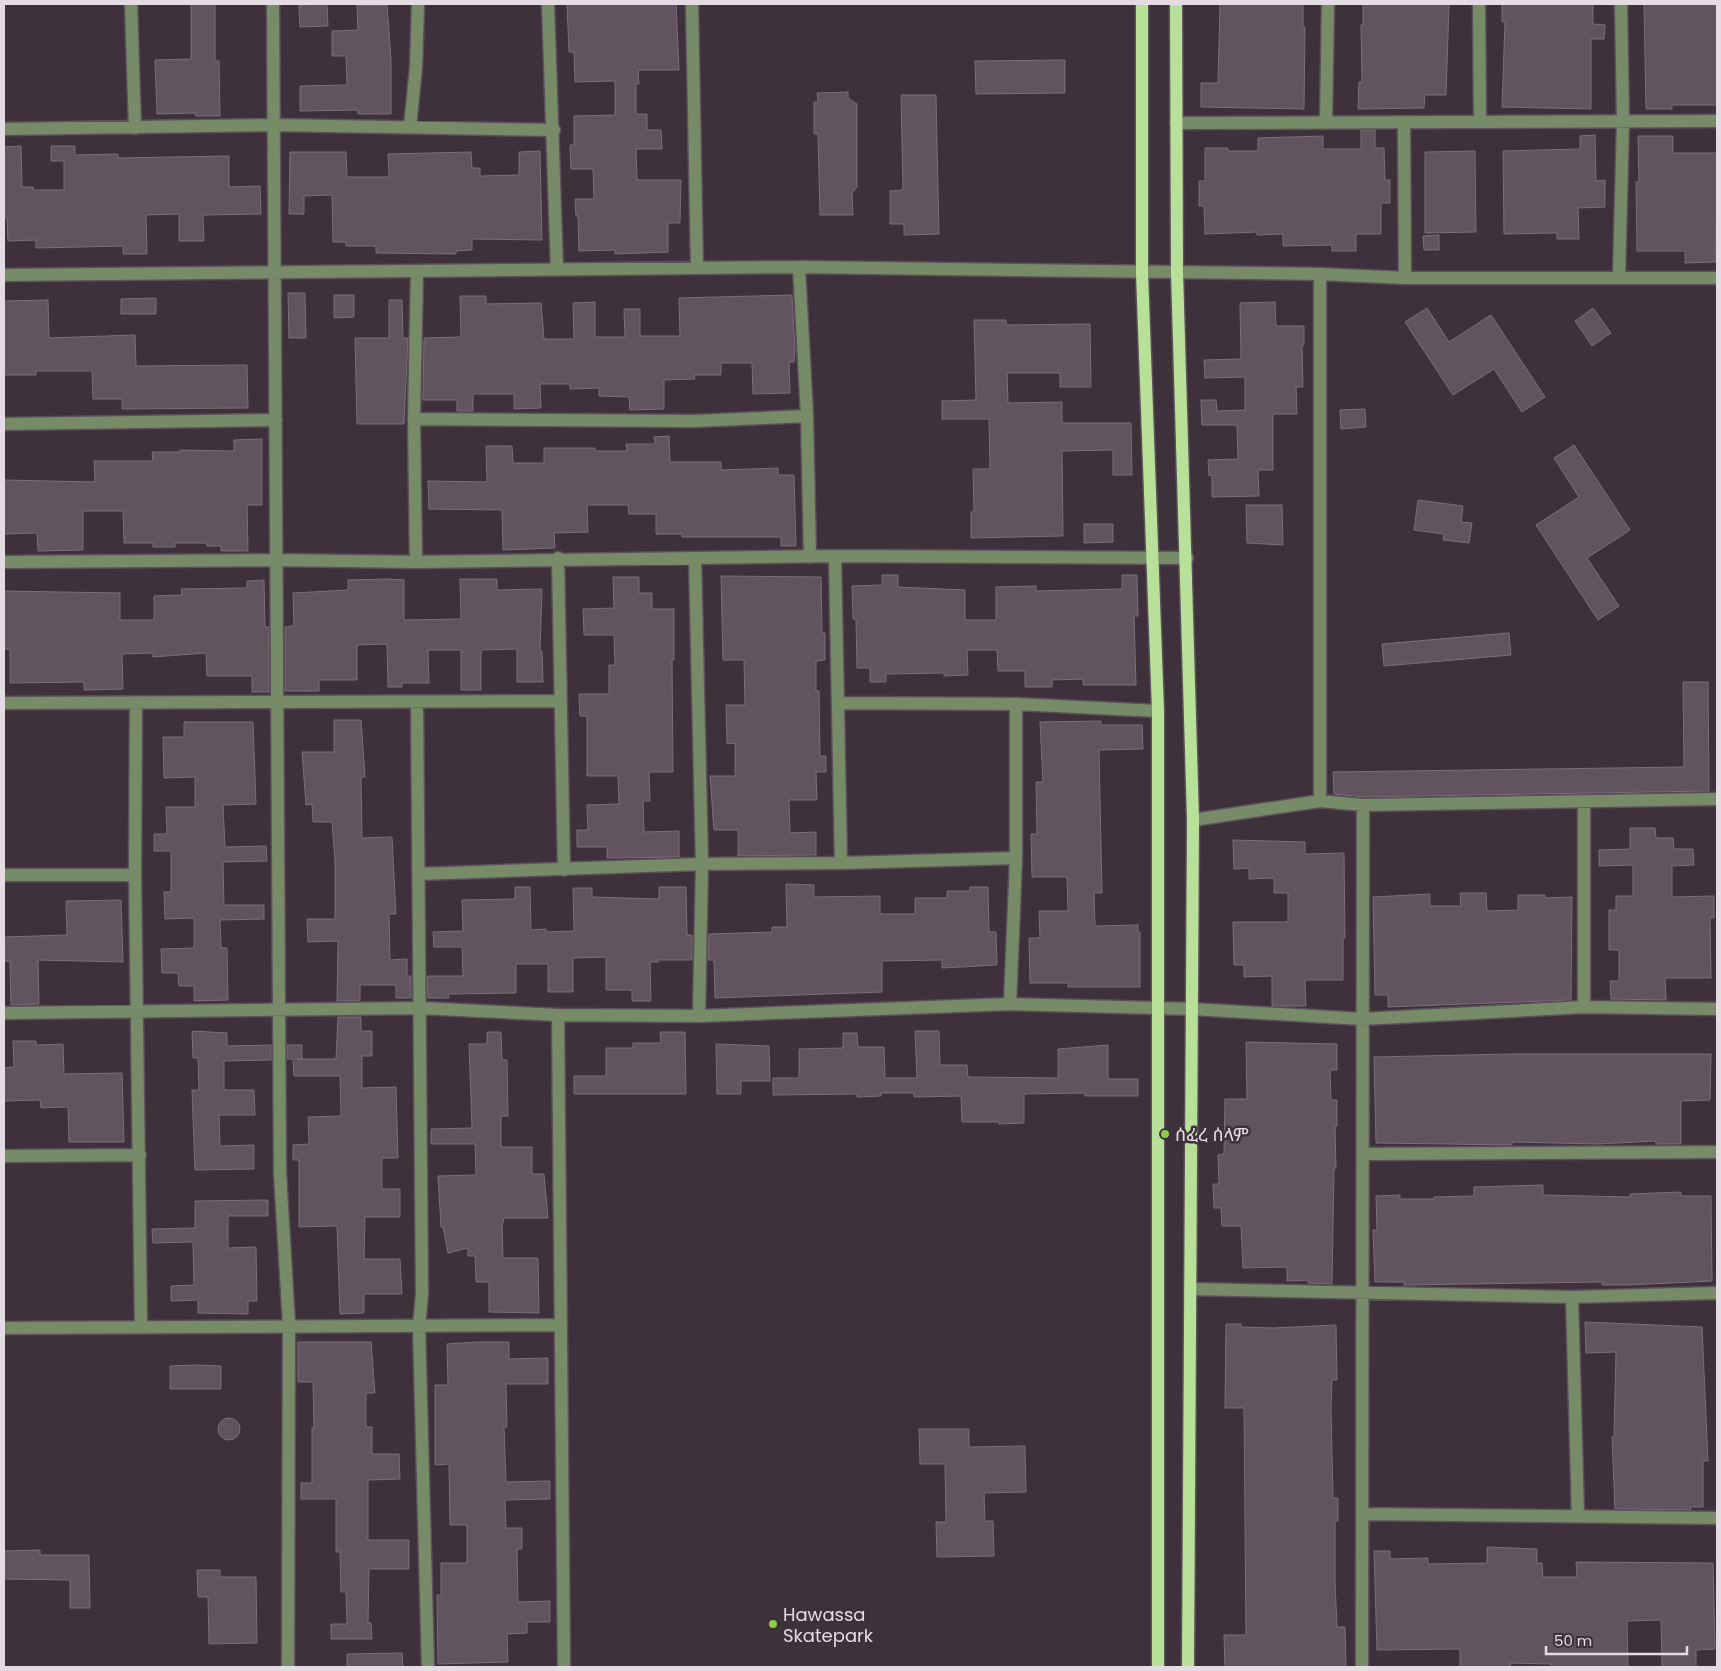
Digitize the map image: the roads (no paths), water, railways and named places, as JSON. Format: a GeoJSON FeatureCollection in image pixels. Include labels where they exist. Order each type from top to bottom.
{"type":"FeatureCollection","features":[{"type":"Feature","properties":{"kind":"main road"},"geometry":{"type":"LineString","coordinates":[[1142,4],[1142,273],[1158,711],[1158,1667]]}},
{"type":"Feature","properties":{"kind":"main road"},"geometry":{"type":"LineString","coordinates":[[1176,4],[1177,272],[1187,558],[1193,820],[1188,1667]]}},
{"type":"Feature","properties":{"kind":"street"},"geometry":{"type":"LineString","coordinates":[[131,4],[134,128]]}},
{"type":"Feature","properties":{"kind":"street"},"geometry":{"type":"LineString","coordinates":[[273,4],[278,560],[280,1173],[288,1326],[288,1667]]}},
{"type":"Feature","properties":{"kind":"street"},"geometry":{"type":"LineString","coordinates":[[410,127],[416,67],[418,4]]}},
{"type":"Feature","properties":{"kind":"street"},"geometry":{"type":"LineString","coordinates":[[548,4],[554,130],[557,269]]}},
{"type":"Feature","properties":{"kind":"street"},"geometry":{"type":"LineString","coordinates":[[692,4],[697,268]]}},
{"type":"Feature","properties":{"kind":"street"},"geometry":{"type":"LineString","coordinates":[[1326,121],[1328,4]]}},
{"type":"Feature","properties":{"kind":"street"},"geometry":{"type":"LineString","coordinates":[[1479,4],[1480,122]]}},
{"type":"Feature","properties":{"kind":"street"},"geometry":{"type":"LineString","coordinates":[[1619,277],[1623,121],[1621,4]]}},
{"type":"Feature","properties":{"kind":"street"},"geometry":{"type":"LineString","coordinates":[[1176,124],[1326,121],[1717,121]]}},
{"type":"Feature","properties":{"kind":"street"},"geometry":{"type":"LineString","coordinates":[[1404,122],[1405,278]]}},
{"type":"Feature","properties":{"kind":"street"},"geometry":{"type":"LineString","coordinates":[[4,129],[275,124],[554,130]]}},
{"type":"Feature","properties":{"kind":"street"},"geometry":{"type":"LineString","coordinates":[[799,267],[807,416],[810,557]]}},
{"type":"Feature","properties":{"kind":"street"},"geometry":{"type":"LineString","coordinates":[[4,276],[799,267],[1320,274],[1405,278],[1717,278]]}},
{"type":"Feature","properties":{"kind":"street"},"geometry":{"type":"LineString","coordinates":[[416,562],[414,419],[418,271]]}},
{"type":"Feature","properties":{"kind":"street"},"geometry":{"type":"LineString","coordinates":[[1320,274],[1320,801]]}},
{"type":"Feature","properties":{"kind":"street"},"geometry":{"type":"LineString","coordinates":[[414,419],[694,420],[807,416]]}},
{"type":"Feature","properties":{"kind":"street"},"geometry":{"type":"LineString","coordinates":[[4,424],[276,420]]}},
{"type":"Feature","properties":{"kind":"street"},"geometry":{"type":"LineString","coordinates":[[4,562],[278,560],[416,562],[558,558],[835,556],[1187,558]]}},
{"type":"Feature","properties":{"kind":"street"},"geometry":{"type":"LineString","coordinates":[[835,556],[841,863]]}},
{"type":"Feature","properties":{"kind":"street"},"geometry":{"type":"LineString","coordinates":[[558,558],[564,870]]}},
{"type":"Feature","properties":{"kind":"street"},"geometry":{"type":"LineString","coordinates":[[695,558],[702,864],[699,1016]]}},
{"type":"Feature","properties":{"kind":"street"},"geometry":{"type":"LineString","coordinates":[[4,703],[277,704],[560,701]]}},
{"type":"Feature","properties":{"kind":"street"},"geometry":{"type":"LineString","coordinates":[[136,702],[135,875],[141,1326]]}},
{"type":"Feature","properties":{"kind":"street"},"geometry":{"type":"LineString","coordinates":[[839,702],[1016,704],[1158,711]]}},
{"type":"Feature","properties":{"kind":"street"},"geometry":{"type":"LineString","coordinates":[[417,703],[422,1294],[419,1326],[428,1667]]}},
{"type":"Feature","properties":{"kind":"street"},"geometry":{"type":"LineString","coordinates":[[1010,1004],[1016,858],[1016,704]]}},
{"type":"Feature","properties":{"kind":"street"},"geometry":{"type":"LineString","coordinates":[[1193,820],[1320,801],[1363,805],[1717,799]]}},
{"type":"Feature","properties":{"kind":"street"},"geometry":{"type":"LineString","coordinates":[[1584,802],[1584,1007]]}},
{"type":"Feature","properties":{"kind":"street"},"geometry":{"type":"LineString","coordinates":[[1362,1667],[1363,805]]}},
{"type":"Feature","properties":{"kind":"street"},"geometry":{"type":"LineString","coordinates":[[419,874],[702,864],[841,863],[1016,858]]}},
{"type":"Feature","properties":{"kind":"street"},"geometry":{"type":"LineString","coordinates":[[4,875],[135,875]]}},
{"type":"Feature","properties":{"kind":"street"},"geometry":{"type":"LineString","coordinates":[[4,1013],[421,1008],[558,1014],[699,1016],[1010,1004],[1192,1010],[1362,1019],[1584,1007],[1717,1009]]}},
{"type":"Feature","properties":{"kind":"street"},"geometry":{"type":"LineString","coordinates":[[558,1014],[564,1667]]}},
{"type":"Feature","properties":{"kind":"street"},"geometry":{"type":"LineString","coordinates":[[1363,1154],[1717,1152]]}},
{"type":"Feature","properties":{"kind":"street"},"geometry":{"type":"LineString","coordinates":[[4,1156],[140,1155]]}},
{"type":"Feature","properties":{"kind":"street"},"geometry":{"type":"LineString","coordinates":[[1190,1289],[1572,1297],[1717,1292]]}},
{"type":"Feature","properties":{"kind":"street"},"geometry":{"type":"LineString","coordinates":[[1572,1297],[1578,1516]]}},
{"type":"Feature","properties":{"kind":"street"},"geometry":{"type":"LineString","coordinates":[[4,1328],[560,1325]]}},
{"type":"Feature","properties":{"kind":"street"},"geometry":{"type":"LineString","coordinates":[[1362,1514],[1717,1518]]}},
{"type":"Feature","properties":{"kind":"place","name":"ሰፈረ ሰላም"},"geometry":{"type":"Point","coordinates":[1165,1134]}},
{"type":"Feature","properties":{"kind":"place","name":"Hawassa Skatepark"},"geometry":{"type":"Point","coordinates":[773,1624]}}]}
